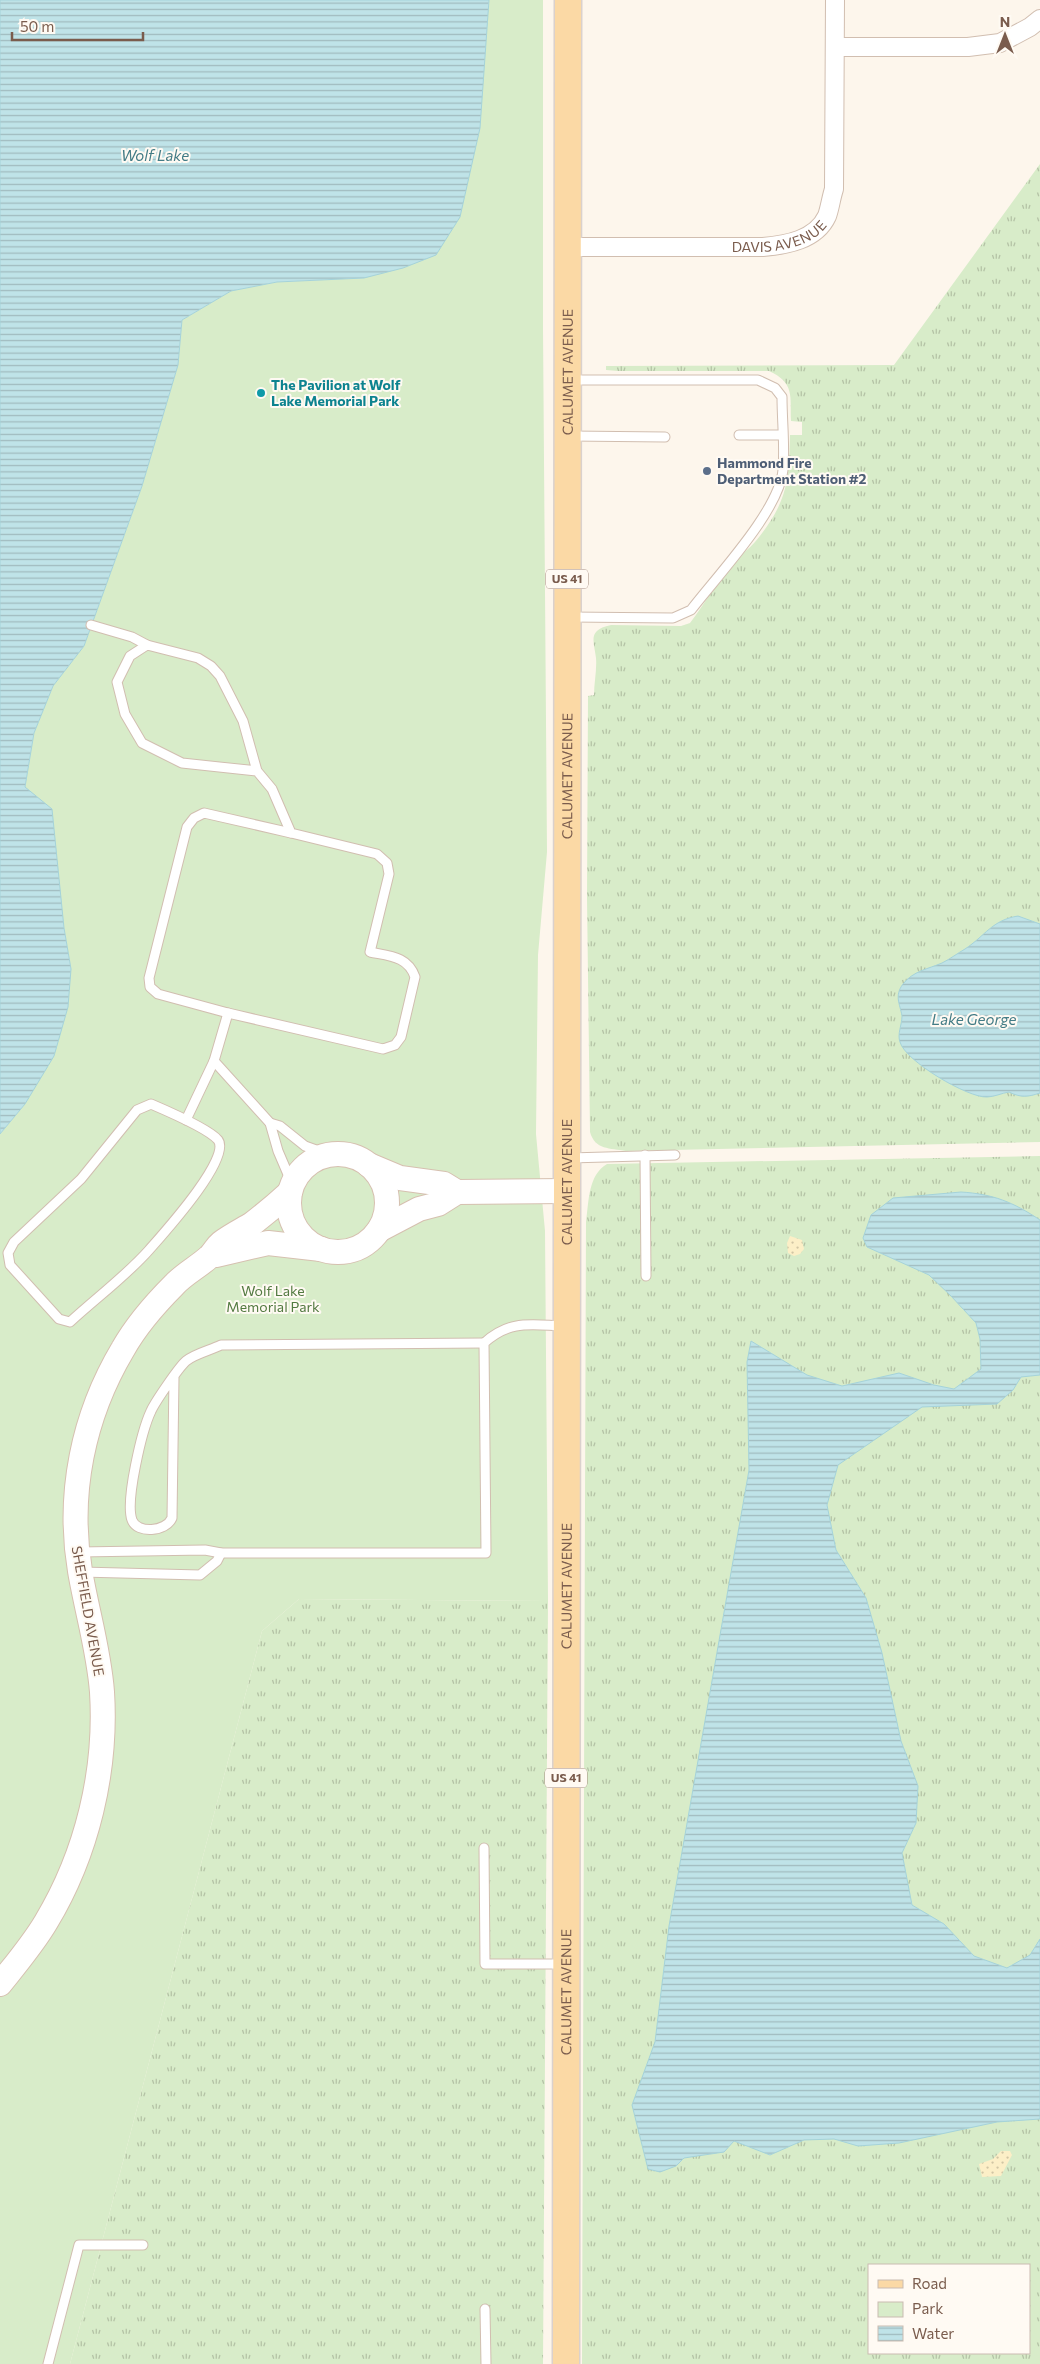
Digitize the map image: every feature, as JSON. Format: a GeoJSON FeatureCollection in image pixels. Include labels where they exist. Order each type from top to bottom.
{"type":"FeatureCollection","features":[{"type":"Feature","properties":{"kind":"main road","name":"CALUMET AVENUE"},"geometry":{"type":"LineString","coordinates":[[566,2364],[568,0]]}},
{"type":"Feature","properties":{"kind":"main road"},"geometry":{"type":"LineString","coordinates":[[344,1154],[358,1158],[368,1165],[378,1175],[385,1188],[387,1203],[385,1217],[378,1230],[368,1242],[353,1249],[338,1252],[322,1249],[309,1242],[299,1232],[292,1220],[289,1206],[291,1189],[304,1167],[316,1159],[344,1154]]}},
{"type":"Feature","properties":{"kind":"main road"},"geometry":{"type":"LineString","coordinates":[[368,1165],[400,1178],[444,1184],[456,1192]]}},
{"type":"Feature","properties":{"kind":"main road","name":"SHEFFIELD AVENUE"},"geometry":{"type":"LineString","coordinates":[[0,1984],[32,1943],[60,1898],[79,1852],[93,1805],[101,1751],[102,1694],[97,1647],[78,1562],[74,1518],[78,1473],[83,1446],[99,1395],[124,1347],[154,1306],[174,1285],[209,1257],[220,1244],[254,1222],[291,1189]]}},
{"type":"Feature","properties":{"kind":"main road"},"geometry":{"type":"LineString","coordinates":[[378,1230],[418,1209],[438,1204],[456,1192],[567,1191]]}},
{"type":"Feature","properties":{"kind":"main road","name":"SHEFFIELD AVENUE"},"geometry":{"type":"LineString","coordinates":[[209,1257],[268,1243],[322,1249]]}},
{"type":"Feature","properties":{"kind":"street","name":"DAVIS AVENUE"},"geometry":{"type":"LineString","coordinates":[[567,247],[763,247],[786,244],[810,235],[827,217],[834,190],[835,0]]}},
{"type":"Feature","properties":{"kind":"street"},"geometry":{"type":"LineString","coordinates":[[835,47],[968,47],[1000,43],[1030,28],[1040,19]]}},
{"type":"Feature","properties":{"kind":"lane"},"geometry":{"type":"LineString","coordinates":[[567,380],[758,380],[775,388],[782,396],[783,470],[779,486],[768,512],[691,610],[673,618],[567,617]]}},
{"type":"Feature","properties":{"kind":"lane"},"geometry":{"type":"LineString","coordinates":[[739,435],[782,435]]}},
{"type":"Feature","properties":{"kind":"lane"},"geometry":{"type":"LineString","coordinates":[[567,436],[664,437]]}},
{"type":"Feature","properties":{"kind":"lane"},"geometry":{"type":"LineString","coordinates":[[91,625],[132,637],[147,645],[198,658],[220,676],[243,721],[257,771],[272,789],[291,833]]}},
{"type":"Feature","properties":{"kind":"lane"},"geometry":{"type":"LineString","coordinates":[[147,645],[130,656],[117,682],[125,714],[142,743],[182,763],[257,771]]}},
{"type":"Feature","properties":{"kind":"lane"},"geometry":{"type":"LineString","coordinates":[[204,813],[291,833],[377,854],[387,863],[389,874],[370,952],[404,960],[412,968],[415,977],[401,1037],[395,1045],[383,1050],[228,1013],[158,994],[150,987],[150,978],[187,827],[194,818],[204,813]]}},
{"type":"Feature","properties":{"kind":"lane"},"geometry":{"type":"LineString","coordinates":[[186,1120],[214,1061],[228,1013]]}},
{"type":"Feature","properties":{"kind":"lane"},"geometry":{"type":"LineString","coordinates":[[214,1061],[270,1123],[291,1189]]}},
{"type":"Feature","properties":{"kind":"lane"},"geometry":{"type":"LineString","coordinates":[[151,1104],[186,1120],[218,1140],[221,1148],[219,1158],[202,1186],[149,1251],[70,1322],[60,1319],[10,1265],[8,1253],[14,1242],[81,1179],[136,1110],[151,1104]]}},
{"type":"Feature","properties":{"kind":"lane"},"geometry":{"type":"LineString","coordinates":[[270,1123],[280,1126],[305,1146],[330,1155]]}},
{"type":"Feature","properties":{"kind":"lane"},"geometry":{"type":"LineString","coordinates":[[567,1158],[675,1155]]}},
{"type":"Feature","properties":{"kind":"lane"},"geometry":{"type":"LineString","coordinates":[[644,1156],[646,1276]]}},
{"type":"Feature","properties":{"kind":"lane"},"geometry":{"type":"LineString","coordinates":[[174,1377],[172,1518],[169,1524],[162,1529],[140,1528],[131,1519],[133,1479],[138,1453],[151,1410],[174,1377],[186,1360],[221,1345],[484,1343],[497,1332],[512,1326],[567,1326]]}},
{"type":"Feature","properties":{"kind":"lane"},"geometry":{"type":"LineString","coordinates":[[78,1562],[205,1550],[221,1553],[486,1553],[484,1343]]}},
{"type":"Feature","properties":{"kind":"lane"},"geometry":{"type":"LineString","coordinates":[[78,1562],[200,1575],[217,1561],[221,1553]]}},
{"type":"Feature","properties":{"kind":"lane"},"geometry":{"type":"LineString","coordinates":[[484,1848],[485,1964],[566,1964]]}},
{"type":"Feature","properties":{"kind":"lane"},"geometry":{"type":"LineString","coordinates":[[48,2364],[79,2244],[143,2244]]}},
{"type":"Feature","properties":{"kind":"lane"},"geometry":{"type":"LineString","coordinates":[[485,2309],[486,2364]]}},
{"type":"Feature","properties":{"kind":"green space","name":"Wolf Lake Memorial Park"},"geometry":{"type":"Polygon","coordinates":[[[489,0],[543,0],[543,329],[547,852],[538,955],[536,1134],[545,1231],[548,1601],[299,1599],[262,1631],[70,2364],[0,2364],[0,1134],[25,1104],[71,969],[64,928],[25,787],[34,733],[53,686],[84,646],[142,486],[178,365],[182,320],[231,291],[277,282],[364,278],[486,30],[489,0]]]}},
{"type":"Feature","properties":{"kind":"green space"},"geometry":{"type":"Polygon","coordinates":[[[1040,164],[1040,1142],[626,1151],[599,1145],[592,1138],[590,1132],[587,898],[588,696],[594,695],[595,633],[603,627],[611,625],[681,626],[690,623],[729,567],[755,542],[774,516],[780,504],[787,480],[790,435],[802,435],[802,422],[791,421],[790,397],[787,386],[783,380],[769,371],[618,371],[606,370],[606,366],[894,365],[1040,164]]]}},
{"type":"Feature","properties":{"kind":"green space"},"geometry":{"type":"Polygon","coordinates":[[[1040,1156],[1040,2364],[582,2364],[586,1222],[590,1189],[601,1169],[607,1164],[1040,1156]]]}},
{"type":"Feature","properties":{"kind":"green space"},"geometry":{"type":"Polygon","coordinates":[[[299,1599],[548,1601],[543,2364],[70,2364],[262,1631],[299,1599]]]}},
{"type":"Feature","properties":{"kind":"sand"},"geometry":{"type":"Polygon","coordinates":[[[790,1236],[802,1240],[804,1249],[800,1254],[794,1256],[788,1253],[787,1243],[790,1236]]]}},
{"type":"Feature","properties":{"kind":"sand"},"geometry":{"type":"Polygon","coordinates":[[[1001,2151],[1010,2151],[1012,2155],[1001,2176],[982,2177],[979,2164],[993,2159],[1001,2151]]]}},
{"type":"Feature","properties":{"kind":"water","name":"Wolf Lake"},"geometry":{"type":"Polygon","coordinates":[[[0,0],[489,0],[480,128],[460,217],[436,255],[403,268],[364,278],[277,282],[231,291],[182,320],[178,365],[142,486],[84,646],[53,686],[34,733],[25,787],[52,809],[64,928],[71,969],[68,1007],[54,1056],[25,1104],[0,1134],[0,0]]]}},
{"type":"Feature","properties":{"kind":"water","name":"Lake George"},"geometry":{"type":"Polygon","coordinates":[[[1018,916],[1040,924],[1040,1093],[1024,1096],[1009,1092],[990,1097],[978,1096],[966,1092],[938,1077],[904,1050],[899,1039],[902,1016],[898,1000],[899,992],[903,984],[911,976],[945,961],[972,944],[995,925],[1018,916]]]}},
{"type":"Feature","properties":{"kind":"water"},"geometry":{"type":"Polygon","coordinates":[[[961,1192],[1002,1200],[1021,1208],[1040,1220],[1040,1375],[1021,1377],[1013,1390],[997,1404],[922,1407],[838,1465],[827,1505],[836,1550],[866,1598],[882,1653],[901,1741],[918,1786],[916,1823],[902,1853],[912,1905],[944,1924],[974,1956],[1007,1968],[1030,1955],[1040,1939],[1040,2119],[997,2122],[899,2143],[858,2146],[834,2139],[804,2140],[770,2155],[734,2141],[724,2152],[684,2158],[676,2166],[660,2172],[648,2169],[632,2105],[655,2042],[669,1926],[749,1470],[747,1362],[751,1341],[807,1375],[842,1386],[899,1373],[934,1385],[954,1389],[981,1369],[980,1339],[976,1323],[929,1275],[867,1247],[863,1238],[871,1215],[893,1198],[961,1192]]]}},
{"type":"Feature","properties":{"kind":"place","name":"The Pavilion at Wolf Lake Memorial Park"},"geometry":{"type":"Point","coordinates":[261,393]}},
{"type":"Feature","properties":{"kind":"place","name":"Hammond Fire Department Station #2"},"geometry":{"type":"Point","coordinates":[707,471]}}]}
